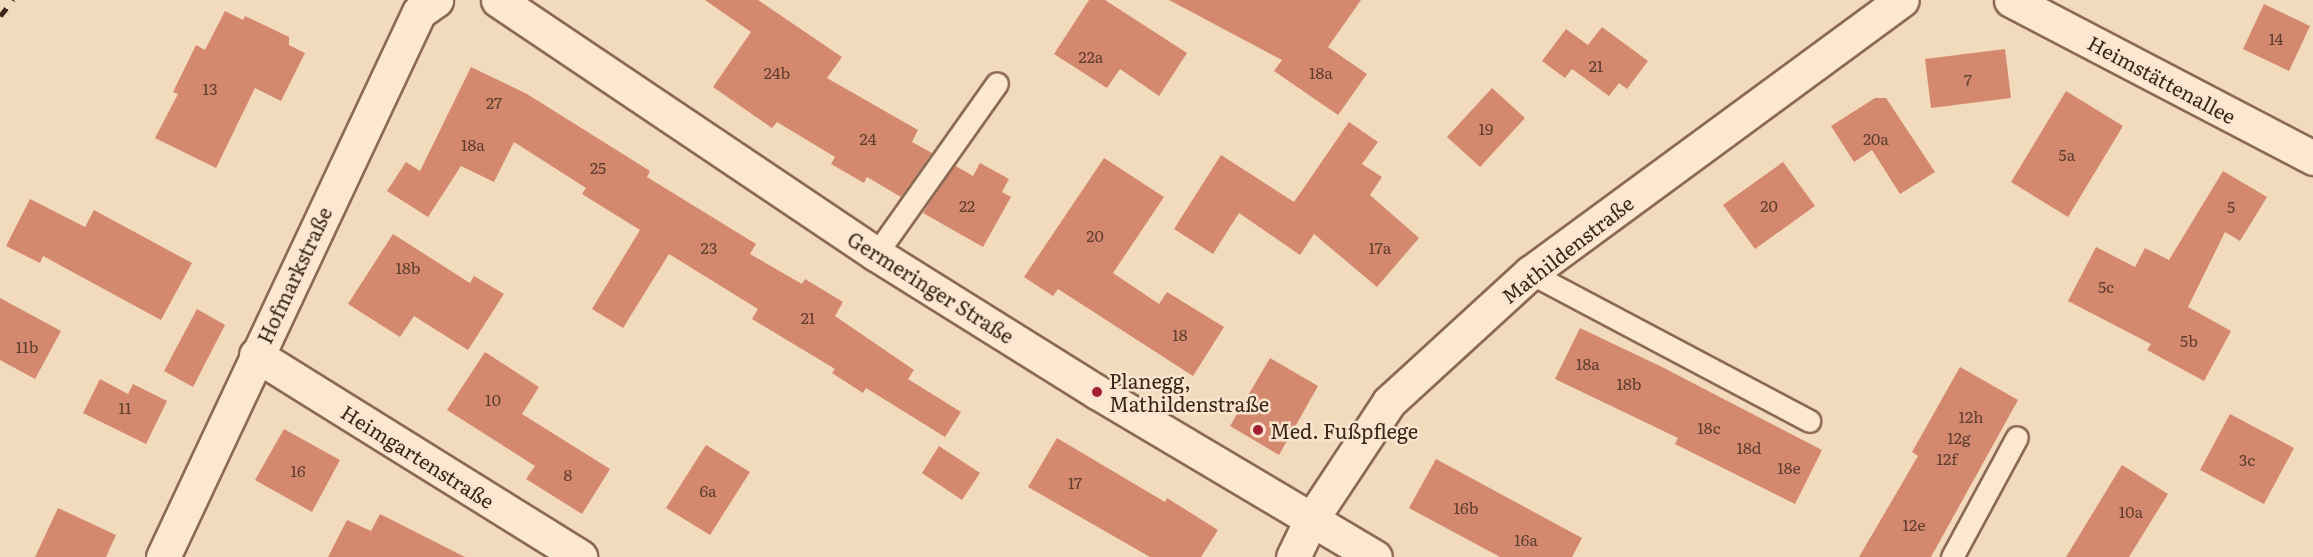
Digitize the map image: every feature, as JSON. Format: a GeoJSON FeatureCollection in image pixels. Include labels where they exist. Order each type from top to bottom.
{"type":"FeatureCollection","features":[{"type":"Feature","properties":{"kind":"street","name":"Hofmarkstraße"},"geometry":{"type":"LineString","coordinates":[[163,557],[419,12],[436,0]]}},
{"type":"Feature","properties":{"kind":"street","name":"Germeringer Straße"},"geometry":{"type":"LineString","coordinates":[[498,0],[876,254],[1097,392],[1375,557]]}},
{"type":"Feature","properties":{"kind":"street","name":"Mathildenstraße"},"geometry":{"type":"LineString","coordinates":[[1293,557],[1311,520],[1389,402],[1530,273],[1902,0]]}},
{"type":"Feature","properties":{"kind":"street","name":"Heimstättenallee"},"geometry":{"type":"LineString","coordinates":[[2011,0],[2313,158]]}},
{"type":"Feature","properties":{"kind":"street","name":"Heimgartenstraße"},"geometry":{"type":"LineString","coordinates":[[256,355],[570,554]]}},
{"type":"Feature","properties":{"kind":"lane"},"geometry":{"type":"LineString","coordinates":[[876,254],[997,83]]}},
{"type":"Feature","properties":{"kind":"lane"},"geometry":{"type":"LineString","coordinates":[[1530,273],[1809,421]]}},
{"type":"Feature","properties":{"kind":"lane"},"geometry":{"type":"LineString","coordinates":[[1952,557],[2017,437]]}},
{"type":"Feature","properties":{"kind":"building"},"geometry":{"type":"Polygon","coordinates":[[[705,0],[758,0],[842,57],[827,78],[918,130],[912,142],[932,153],[901,197],[867,177],[864,183],[831,164],[835,157],[777,122],[772,128],[713,87],[751,32],[705,0]]]}},
{"type":"Feature","properties":{"kind":"building"},"geometry":{"type":"Polygon","coordinates":[[[1089,0],[1105,0],[1187,53],[1159,96],[1120,69],[1107,88],[1054,54],[1089,0]]]}},
{"type":"Feature","properties":{"kind":"building"},"geometry":{"type":"Polygon","coordinates":[[[1169,0],[1361,0],[1328,47],[1367,74],[1338,115],[1274,71],[1282,60],[1169,0]]]}},
{"type":"Feature","properties":{"kind":"building"},"geometry":{"type":"Polygon","coordinates":[[[2264,4],[2310,26],[2289,71],[2243,49],[2264,4]]]}},
{"type":"Feature","properties":{"kind":"building"},"geometry":{"type":"Polygon","coordinates":[[[225,11],[243,20],[245,16],[289,37],[289,45],[305,53],[281,101],[255,88],[216,168],[155,138],[178,94],[173,92],[196,45],[205,50],[225,11]]]}},
{"type":"Feature","properties":{"kind":"building"},"geometry":{"type":"Polygon","coordinates":[[[1602,27],[1648,61],[1627,89],[1619,83],[1609,96],[1572,69],[1565,78],[1542,61],[1566,29],[1588,45],[1602,27]]]}},
{"type":"Feature","properties":{"kind":"building"},"geometry":{"type":"Polygon","coordinates":[[[2005,49],[2011,98],[1931,108],[1925,59],[2005,49]]]}},
{"type":"Feature","properties":{"kind":"building"},"geometry":{"type":"Polygon","coordinates":[[[471,67],[527,94],[650,171],[647,177],[756,244],[750,254],[802,284],[805,279],[843,302],[835,316],[914,370],[908,379],[961,412],[945,437],[866,388],[863,393],[832,373],[835,369],[752,319],[758,309],[669,254],[623,328],[592,309],[640,230],[582,194],[586,188],[514,142],[494,182],[461,166],[428,217],[387,191],[406,162],[420,171],[471,67]]]}},
{"type":"Feature","properties":{"kind":"building"},"geometry":{"type":"Polygon","coordinates":[[[1492,88],[1525,118],[1480,167],[1447,137],[1492,88]]]}},
{"type":"Feature","properties":{"kind":"building"},"geometry":{"type":"Polygon","coordinates":[[[2066,91],[2123,126],[2068,217],[2011,182],[2066,91]]]}},
{"type":"Feature","properties":{"kind":"building"},"geometry":{"type":"Polygon","coordinates":[[[1875,98],[1886,98],[1935,172],[1900,194],[1872,150],[1854,162],[1831,126],[1875,98]]]}},
{"type":"Feature","properties":{"kind":"building"},"geometry":{"type":"Polygon","coordinates":[[[1349,122],[1378,142],[1362,164],[1382,177],[1370,195],[1419,238],[1377,287],[1314,234],[1300,255],[1239,213],[1213,254],[1174,229],[1221,155],[1294,202],[1349,122]]]}},
{"type":"Feature","properties":{"kind":"building"},"geometry":{"type":"Polygon","coordinates":[[[1104,158],[1164,197],[1113,273],[1159,304],[1167,292],[1224,327],[1193,376],[1058,289],[1053,296],[1024,277],[1104,158]]]}},
{"type":"Feature","properties":{"kind":"building"},"geometry":{"type":"Polygon","coordinates":[[[1783,162],[1815,206],[1755,249],[1723,205],[1783,162]]]}},
{"type":"Feature","properties":{"kind":"building"},"geometry":{"type":"Polygon","coordinates":[[[980,163],[1009,179],[1002,192],[1011,197],[983,247],[923,213],[954,165],[973,176],[980,163]]]}},
{"type":"Feature","properties":{"kind":"building"},"geometry":{"type":"Polygon","coordinates":[[[2223,171],[2267,197],[2240,241],[2225,232],[2188,307],[2231,331],[2204,381],[2147,350],[2151,344],[2068,301],[2096,247],[2135,267],[2145,248],[2169,260],[2223,171]]]}},
{"type":"Feature","properties":{"kind":"building"},"geometry":{"type":"Polygon","coordinates":[[[30,199],[85,227],[94,210],[192,263],[161,320],[43,256],[40,263],[6,246],[30,199]]]}},
{"type":"Feature","properties":{"kind":"building"},"geometry":{"type":"Polygon","coordinates":[[[393,234],[470,283],[474,276],[504,294],[468,350],[414,316],[400,337],[348,304],[393,234]]]}},
{"type":"Feature","properties":{"kind":"building"},"geometry":{"type":"Polygon","coordinates":[[[0,298],[61,331],[35,379],[0,360],[0,298]]]}},
{"type":"Feature","properties":{"kind":"building"},"geometry":{"type":"Polygon","coordinates":[[[197,309],[225,325],[193,387],[164,371],[197,309]]]}},
{"type":"Feature","properties":{"kind":"building"},"geometry":{"type":"Polygon","coordinates":[[[1580,328],[1662,367],[1822,450],[1795,504],[1675,444],[1678,438],[1555,379],[1580,328]]]}},
{"type":"Feature","properties":{"kind":"building"},"geometry":{"type":"Polygon","coordinates":[[[485,352],[539,387],[522,414],[610,469],[582,514],[526,479],[535,466],[447,410],[485,352]]]}},
{"type":"Feature","properties":{"kind":"building"},"geometry":{"type":"Polygon","coordinates":[[[1270,358],[1318,386],[1279,455],[1230,426],[1270,358]]]}},
{"type":"Feature","properties":{"kind":"building"},"geometry":{"type":"Polygon","coordinates":[[[1960,367],[2018,400],[1931,557],[1859,557],[1918,456],[1912,452],[1960,367]]]}},
{"type":"Feature","properties":{"kind":"building"},"geometry":{"type":"Polygon","coordinates":[[[100,379],[128,394],[133,384],[167,401],[146,444],[83,413],[100,379]]]}},
{"type":"Feature","properties":{"kind":"building"},"geometry":{"type":"Polygon","coordinates":[[[2230,414],[2294,448],[2264,504],[2200,470],[2230,414]]]}},
{"type":"Feature","properties":{"kind":"building"},"geometry":{"type":"Polygon","coordinates":[[[284,429],[340,460],[312,512],[255,480],[284,429]]]}},
{"type":"Feature","properties":{"kind":"building"},"geometry":{"type":"Polygon","coordinates":[[[1057,438],[1165,502],[1167,498],[1218,530],[1201,557],[1150,557],[1028,487],[1057,438]]]}},
{"type":"Feature","properties":{"kind":"building"},"geometry":{"type":"Polygon","coordinates":[[[706,445],[750,472],[710,535],[666,508],[706,445]]]}},
{"type":"Feature","properties":{"kind":"building"},"geometry":{"type":"Polygon","coordinates":[[[939,446],[980,473],[962,500],[922,473],[939,446]]]}},
{"type":"Feature","properties":{"kind":"building"},"geometry":{"type":"Polygon","coordinates":[[[1436,459],[1582,538],[1572,557],[1500,557],[1409,508],[1436,459]]]}},
{"type":"Feature","properties":{"kind":"building"},"geometry":{"type":"Polygon","coordinates":[[[2122,465],[2168,494],[2129,557],[2066,557],[2122,465]]]}},
{"type":"Feature","properties":{"kind":"building"},"geometry":{"type":"Polygon","coordinates":[[[58,508],[116,535],[106,557],[35,557],[58,508]]]}},
{"type":"Feature","properties":{"kind":"building"},"geometry":{"type":"Polygon","coordinates":[[[380,514],[465,557],[328,557],[347,520],[371,531],[380,514]]]}},
{"type":"Feature","properties":{"kind":"railway"},"geometry":{"type":"LineString","coordinates":[[0,16],[13,0]]}},
{"type":"Feature","properties":{"kind":"place","name":"Planegg, Mathildenstraße"},"geometry":{"type":"Point","coordinates":[1097,392]}},
{"type":"Feature","properties":{"kind":"place","name":"Med. Fußpflege"},"geometry":{"type":"Point","coordinates":[1258,430]}}]}
